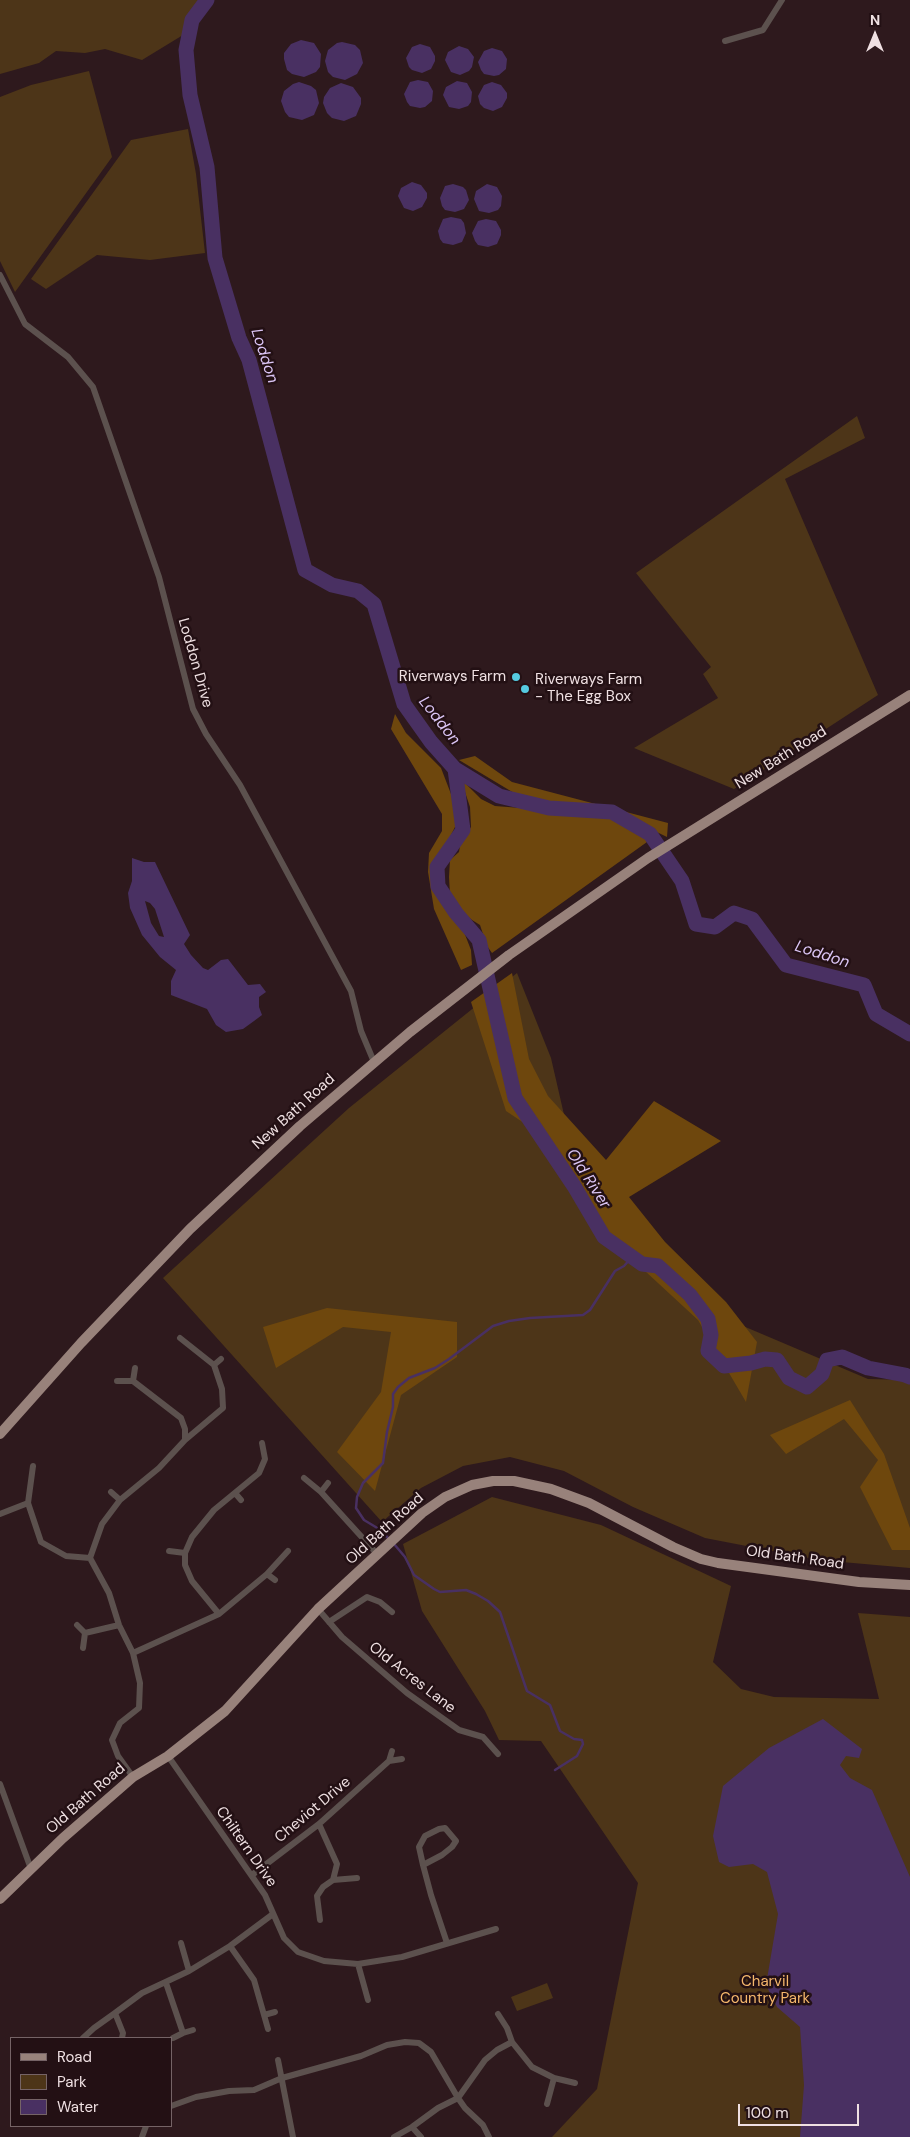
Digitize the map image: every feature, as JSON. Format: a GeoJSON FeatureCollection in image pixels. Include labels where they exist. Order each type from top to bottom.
{"type":"FeatureCollection","features":[{"type":"Feature","properties":{"kind":"main road","name":"New Bath Road"},"geometry":{"type":"LineString","coordinates":[[0,1435],[81,1343],[190,1229],[293,1132],[374,1062],[510,955],[648,858],[910,695]]}},
{"type":"Feature","properties":{"kind":"main road","name":"Old Bath Road"},"geometry":{"type":"LineString","coordinates":[[0,1899],[63,1838],[133,1777],[168,1756],[225,1711],[318,1609],[422,1513],[445,1497],[472,1485],[493,1481],[514,1481],[551,1489],[589,1504],[701,1559],[718,1563],[859,1582],[910,1585]]}},
{"type":"Feature","properties":{"kind":"street"},"geometry":{"type":"LineString","coordinates":[[724,41],[763,30],[782,0]]}},
{"type":"Feature","properties":{"kind":"street","name":"Loddon Drive"},"geometry":{"type":"LineString","coordinates":[[0,275],[25,324],[68,357],[93,387],[159,577],[193,709],[206,734],[240,785],[351,991],[361,1031],[374,1062]]}},
{"type":"Feature","properties":{"kind":"street"},"geometry":{"type":"LineString","coordinates":[[133,1777],[118,1756],[112,1740],[120,1723],[138,1708],[140,1683],[132,1653],[119,1625],[108,1593],[90,1558],[102,1524],[120,1500],[159,1468],[185,1440],[223,1408],[222,1389],[214,1365],[180,1338]]}},
{"type":"Feature","properties":{"kind":"street"},"geometry":{"type":"LineString","coordinates":[[214,1365],[221,1359]]}},
{"type":"Feature","properties":{"kind":"street"},"geometry":{"type":"LineString","coordinates":[[134,1381],[135,1368]]}},
{"type":"Feature","properties":{"kind":"street"},"geometry":{"type":"LineString","coordinates":[[117,1381],[134,1381],[181,1418],[185,1429],[185,1440]]}},
{"type":"Feature","properties":{"kind":"street"},"geometry":{"type":"LineString","coordinates":[[219,1614],[192,1581],[185,1566],[184,1553],[192,1537],[209,1516],[259,1473],[265,1459],[262,1443]]}},
{"type":"Feature","properties":{"kind":"street"},"geometry":{"type":"LineString","coordinates":[[33,1466],[28,1503],[41,1542],[66,1556],[90,1558]]}},
{"type":"Feature","properties":{"kind":"street"},"geometry":{"type":"LineString","coordinates":[[304,1478],[321,1492],[381,1552]]}},
{"type":"Feature","properties":{"kind":"street"},"geometry":{"type":"LineString","coordinates":[[321,1492],[328,1483]]}},
{"type":"Feature","properties":{"kind":"street"},"geometry":{"type":"LineString","coordinates":[[111,1492],[120,1500]]}},
{"type":"Feature","properties":{"kind":"street"},"geometry":{"type":"LineString","coordinates":[[234,1493],[242,1500]]}},
{"type":"Feature","properties":{"kind":"street"},"geometry":{"type":"LineString","coordinates":[[0,1514],[28,1503]]}},
{"type":"Feature","properties":{"kind":"street"},"geometry":{"type":"LineString","coordinates":[[169,1551],[184,1553]]}},
{"type":"Feature","properties":{"kind":"street"},"geometry":{"type":"LineString","coordinates":[[132,1653],[219,1614],[267,1574],[288,1551]]}},
{"type":"Feature","properties":{"kind":"street"},"geometry":{"type":"LineString","coordinates":[[267,1574],[275,1580]]}},
{"type":"Feature","properties":{"kind":"street"},"geometry":{"type":"LineString","coordinates":[[329,1622],[367,1597],[380,1602],[392,1612]]}},
{"type":"Feature","properties":{"kind":"street","name":"Old Acres Lane"},"geometry":{"type":"LineString","coordinates":[[318,1609],[342,1637],[407,1693],[459,1730],[483,1737],[498,1754]]}},
{"type":"Feature","properties":{"kind":"street"},"geometry":{"type":"LineString","coordinates":[[77,1624],[85,1633],[83,1648]]}},
{"type":"Feature","properties":{"kind":"street"},"geometry":{"type":"LineString","coordinates":[[85,1633],[119,1625]]}},
{"type":"Feature","properties":{"kind":"street"},"geometry":{"type":"LineString","coordinates":[[392,1751],[389,1761],[402,1759]]}},
{"type":"Feature","properties":{"kind":"street","name":"Chiltern Drive"},"geometry":{"type":"LineString","coordinates":[[168,1756],[252,1875],[265,1895],[284,1938],[298,1952],[324,1961],[358,1964],[402,1957],[496,1929]]}},
{"type":"Feature","properties":{"kind":"street","name":"Cheviot Drive"},"geometry":{"type":"LineString","coordinates":[[252,1875],[319,1824],[389,1761]]}},
{"type":"Feature","properties":{"kind":"street"},"geometry":{"type":"LineString","coordinates":[[0,1784],[31,1869]]}},
{"type":"Feature","properties":{"kind":"street"},"geometry":{"type":"LineString","coordinates":[[319,1824],[336,1864],[333,1880]]}},
{"type":"Feature","properties":{"kind":"street"},"geometry":{"type":"LineString","coordinates":[[423,1865],[447,1851],[456,1841],[445,1828],[425,1836],[419,1847],[423,1865],[446,1944]]}},
{"type":"Feature","properties":{"kind":"street"},"geometry":{"type":"LineString","coordinates":[[320,1920],[316,1896],[323,1887],[333,1880],[358,1878]]}},
{"type":"Feature","properties":{"kind":"street"},"geometry":{"type":"LineString","coordinates":[[84,2037],[142,1993],[189,1971],[230,1946],[273,1914]]}},
{"type":"Feature","properties":{"kind":"street"},"geometry":{"type":"LineString","coordinates":[[181,1943],[189,1971]]}},
{"type":"Feature","properties":{"kind":"street"},"geometry":{"type":"LineString","coordinates":[[230,1946],[254,1980],[268,2029]]}},
{"type":"Feature","properties":{"kind":"street"},"geometry":{"type":"LineString","coordinates":[[358,1964],[368,2000]]}},
{"type":"Feature","properties":{"kind":"street"},"geometry":{"type":"LineString","coordinates":[[166,1983],[183,2033]]}},
{"type":"Feature","properties":{"kind":"street"},"geometry":{"type":"LineString","coordinates":[[264,2015],[275,2012]]}},
{"type":"Feature","properties":{"kind":"street"},"geometry":{"type":"LineString","coordinates":[[114,2013],[123,2033],[122,2037]]}},
{"type":"Feature","properties":{"kind":"street"},"geometry":{"type":"LineString","coordinates":[[498,2014],[507,2028],[512,2042],[532,2067],[554,2078],[574,2083]]}},
{"type":"Feature","properties":{"kind":"street"},"geometry":{"type":"LineString","coordinates":[[173,2038],[193,2030]]}},
{"type":"Feature","properties":{"kind":"street"},"geometry":{"type":"LineString","coordinates":[[172,2106],[196,2097],[230,2091],[254,2090],[282,2078],[361,2056],[387,2045],[405,2042],[419,2043],[430,2052],[458,2098],[465,2108],[483,2125],[489,2137]]}},
{"type":"Feature","properties":{"kind":"street"},"geometry":{"type":"LineString","coordinates":[[394,2137],[412,2127],[438,2108],[458,2098],[485,2060],[497,2050],[512,2042]]}},
{"type":"Feature","properties":{"kind":"street"},"geometry":{"type":"LineString","coordinates":[[278,2060],[293,2137]]}},
{"type":"Feature","properties":{"kind":"street"},"geometry":{"type":"LineString","coordinates":[[547,2104],[554,2078]]}},
{"type":"Feature","properties":{"kind":"street"},"geometry":{"type":"LineString","coordinates":[[412,2127],[421,2137]]}},
{"type":"Feature","properties":{"kind":"green space"},"geometry":{"type":"Polygon","coordinates":[[[0,0],[201,0],[183,35],[142,60],[105,49],[85,53],[56,51],[39,63],[0,74],[0,0]]]}},
{"type":"Feature","properties":{"kind":"green space"},"geometry":{"type":"Polygon","coordinates":[[[89,71],[112,157],[15,292],[0,261],[0,97],[31,85],[89,71]]]}},
{"type":"Feature","properties":{"kind":"green space"},"geometry":{"type":"Polygon","coordinates":[[[188,129],[196,174],[205,253],[150,260],[97,255],[46,289],[31,279],[131,140],[188,129]]]}},
{"type":"Feature","properties":{"kind":"green space"},"geometry":{"type":"Polygon","coordinates":[[[857,416],[865,438],[785,479],[878,695],[734,789],[634,748],[718,698],[703,674],[711,667],[636,573],[857,416]]]}},
{"type":"Feature","properties":{"kind":"green space"},"geometry":{"type":"Polygon","coordinates":[[[517,973],[551,1058],[568,1132],[736,1323],[868,1379],[910,1380],[910,1568],[819,1560],[705,1538],[633,1507],[564,1471],[510,1457],[463,1466],[421,1488],[382,1522],[163,1278],[349,1108],[517,973]]]}},
{"type":"Feature","properties":{"kind":"green space","name":"Charvil Country Park"},"geometry":{"type":"Polygon","coordinates":[[[492,1497],[601,1525],[731,1586],[713,1662],[741,1689],[774,1697],[879,1699],[858,1613],[910,1617],[910,2137],[552,2137],[597,2089],[638,1883],[541,1741],[499,1740],[485,1711],[422,1611],[403,1544],[492,1497]]]}},
{"type":"Feature","properties":{"kind":"green space"},"geometry":{"type":"Polygon","coordinates":[[[547,1983],[553,1998],[517,2011],[511,1997],[547,1983]]]}},
{"type":"Feature","properties":{"kind":"shaded area"},"geometry":{"type":"Polygon","coordinates":[[[395,714],[406,733],[441,768],[456,807],[456,825],[435,867],[435,886],[439,900],[464,932],[471,950],[472,965],[461,970],[434,909],[428,872],[429,853],[442,831],[442,814],[391,729],[395,714]]]}},
{"type":"Feature","properties":{"kind":"shaded area"},"geometry":{"type":"Polygon","coordinates":[[[475,756],[512,782],[668,823],[667,837],[607,808],[557,806],[514,793],[459,760],[475,756]]]}},
{"type":"Feature","properties":{"kind":"shaded area"},"geometry":{"type":"Polygon","coordinates":[[[465,783],[481,799],[495,806],[610,815],[647,837],[647,842],[492,953],[487,946],[480,925],[452,903],[450,895],[450,860],[459,852],[460,846],[471,827],[470,807],[463,786],[465,783]]]}},
{"type":"Feature","properties":{"kind":"shaded area"},"geometry":{"type":"Polygon","coordinates":[[[512,973],[529,1059],[548,1096],[606,1160],[654,1101],[721,1141],[629,1197],[665,1242],[726,1302],[757,1342],[746,1402],[698,1320],[645,1271],[593,1232],[542,1135],[506,1111],[471,1002],[512,973]]]}},
{"type":"Feature","properties":{"kind":"shaded area"},"geometry":{"type":"Polygon","coordinates":[[[327,1308],[457,1322],[457,1357],[401,1395],[375,1491],[337,1452],[381,1392],[391,1332],[343,1327],[276,1368],[263,1327],[327,1308]]]}},
{"type":"Feature","properties":{"kind":"shaded area"},"geometry":{"type":"Polygon","coordinates":[[[850,1400],[884,1454],[910,1528],[910,1550],[892,1550],[860,1487],[878,1460],[844,1419],[786,1454],[770,1435],[850,1400]]]}},
{"type":"Feature","properties":{"kind":"water"},"geometry":{"type":"Polygon","coordinates":[[[301,40],[314,43],[321,54],[320,67],[316,72],[304,77],[292,74],[287,70],[284,59],[284,53],[291,44],[301,40]]]}},
{"type":"Feature","properties":{"kind":"water"},"geometry":{"type":"Polygon","coordinates":[[[342,42],[355,45],[360,50],[363,63],[357,74],[345,80],[333,77],[328,72],[325,61],[328,50],[337,43],[342,42]]]}},
{"type":"Feature","properties":{"kind":"water"},"geometry":{"type":"Polygon","coordinates":[[[420,44],[430,47],[435,56],[431,69],[422,73],[412,70],[406,58],[412,47],[420,44]]]}},
{"type":"Feature","properties":{"kind":"water"},"geometry":{"type":"Polygon","coordinates":[[[459,46],[468,49],[474,57],[469,71],[460,75],[451,72],[445,60],[448,52],[459,46]]]}},
{"type":"Feature","properties":{"kind":"water"},"geometry":{"type":"Polygon","coordinates":[[[492,48],[502,51],[507,59],[506,69],[499,75],[494,76],[484,74],[478,62],[484,51],[492,48]]]}},
{"type":"Feature","properties":{"kind":"water"},"geometry":{"type":"Polygon","coordinates":[[[418,80],[428,82],[433,91],[432,101],[425,107],[420,108],[410,106],[404,94],[410,82],[418,80]]]}},
{"type":"Feature","properties":{"kind":"water"},"geometry":{"type":"Polygon","coordinates":[[[457,81],[467,83],[472,92],[471,102],[468,106],[459,109],[449,107],[443,95],[446,87],[457,81]]]}},
{"type":"Feature","properties":{"kind":"water"},"geometry":{"type":"Polygon","coordinates":[[[299,82],[316,90],[319,103],[314,115],[302,120],[289,117],[281,101],[284,91],[299,82]]]}},
{"type":"Feature","properties":{"kind":"water"},"geometry":{"type":"Polygon","coordinates":[[[492,82],[501,85],[507,93],[507,98],[502,107],[493,111],[484,108],[480,104],[478,96],[484,85],[492,82]]]}},
{"type":"Feature","properties":{"kind":"water"},"geometry":{"type":"Polygon","coordinates":[[[341,83],[353,87],[361,98],[361,104],[356,116],[344,121],[332,118],[327,113],[323,103],[324,97],[330,88],[341,83]]]}},
{"type":"Feature","properties":{"kind":"water"},"geometry":{"type":"Polygon","coordinates":[[[412,182],[421,185],[427,193],[427,198],[422,207],[413,211],[404,208],[398,196],[401,188],[412,182]]]}},
{"type":"Feature","properties":{"kind":"water"},"geometry":{"type":"Polygon","coordinates":[[[453,184],[466,190],[469,200],[464,209],[455,212],[445,210],[440,198],[445,186],[453,184]]]}},
{"type":"Feature","properties":{"kind":"water"},"geometry":{"type":"Polygon","coordinates":[[[487,184],[497,187],[502,196],[501,206],[498,210],[489,213],[479,211],[474,199],[476,191],[487,184]]]}},
{"type":"Feature","properties":{"kind":"water"},"geometry":{"type":"Polygon","coordinates":[[[451,217],[461,219],[466,233],[462,242],[453,245],[443,243],[438,231],[443,219],[451,217]]]}},
{"type":"Feature","properties":{"kind":"water"},"geometry":{"type":"Polygon","coordinates":[[[486,219],[496,221],[501,230],[497,244],[488,247],[478,245],[472,233],[478,221],[486,219]]]}},
{"type":"Feature","properties":{"kind":"water"},"geometry":{"type":"Polygon","coordinates":[[[132,858],[144,862],[155,862],[190,935],[184,944],[191,955],[203,968],[208,970],[221,960],[228,959],[248,985],[260,984],[266,992],[259,997],[259,1007],[262,1015],[243,1029],[226,1032],[216,1025],[207,1009],[171,995],[171,981],[176,970],[160,957],[142,935],[130,908],[128,893],[132,881],[132,858]],[[145,901],[151,923],[159,936],[164,937],[155,909],[150,903],[145,901]]]}},
{"type":"Feature","properties":{"kind":"water","name":"Charvil Country Park"},"geometry":{"type":"Polygon","coordinates":[[[823,1719],[862,1749],[859,1758],[846,1756],[840,1765],[850,1778],[872,1790],[910,1877],[910,2137],[800,2137],[804,2085],[800,2027],[777,2007],[766,1985],[778,1914],[767,1872],[753,1864],[729,1867],[719,1862],[713,1836],[723,1786],[769,1748],[823,1719]]]}},
{"type":"Feature","properties":{"kind":"waterway","name":"Loddon"},"geometry":{"type":"LineString","coordinates":[[207,0],[192,20],[186,50],[190,95],[207,167],[215,258],[239,338],[249,360],[305,570],[332,585],[358,591],[374,604],[404,704],[431,742],[455,769],[499,796],[549,808],[612,812],[650,834],[682,881],[696,924],[715,927],[734,913],[752,919],[786,965],[864,985],[876,1014],[910,1034]]}},
{"type":"Feature","properties":{"kind":"waterway","name":"Old River"},"geometry":{"type":"LineString","coordinates":[[455,769],[463,830],[437,867],[438,886],[456,913],[479,940],[515,1098],[574,1186],[604,1237],[642,1264],[658,1266],[690,1295],[708,1319],[711,1335],[708,1351],[724,1366],[751,1363],[765,1359],[777,1360],[789,1378],[807,1387],[822,1374],[827,1360],[842,1357],[868,1368],[910,1377]]}},
{"type":"Feature","properties":{"kind":"waterway"},"geometry":{"type":"LineString","coordinates":[[390,1540],[379,1529],[364,1520],[356,1508],[357,1497],[363,1483],[383,1463],[387,1432],[393,1407],[393,1394],[398,1387],[409,1378],[435,1368],[493,1326],[509,1321],[530,1318],[583,1315],[590,1310],[615,1271],[624,1266],[632,1257]]}},
{"type":"Feature","properties":{"kind":"waterway"},"geometry":{"type":"LineString","coordinates":[[394,1544],[405,1557],[414,1575],[434,1589],[440,1592],[466,1590],[488,1601],[500,1612],[527,1691],[550,1705],[560,1731],[574,1739],[582,1740],[583,1744],[577,1756],[555,1770]]}},
{"type":"Feature","properties":{"kind":"place","name":"Riverways Farm"},"geometry":{"type":"Point","coordinates":[516,677]}},
{"type":"Feature","properties":{"kind":"place","name":"Riverways Farm - The Egg Box"},"geometry":{"type":"Point","coordinates":[525,689]}}]}
